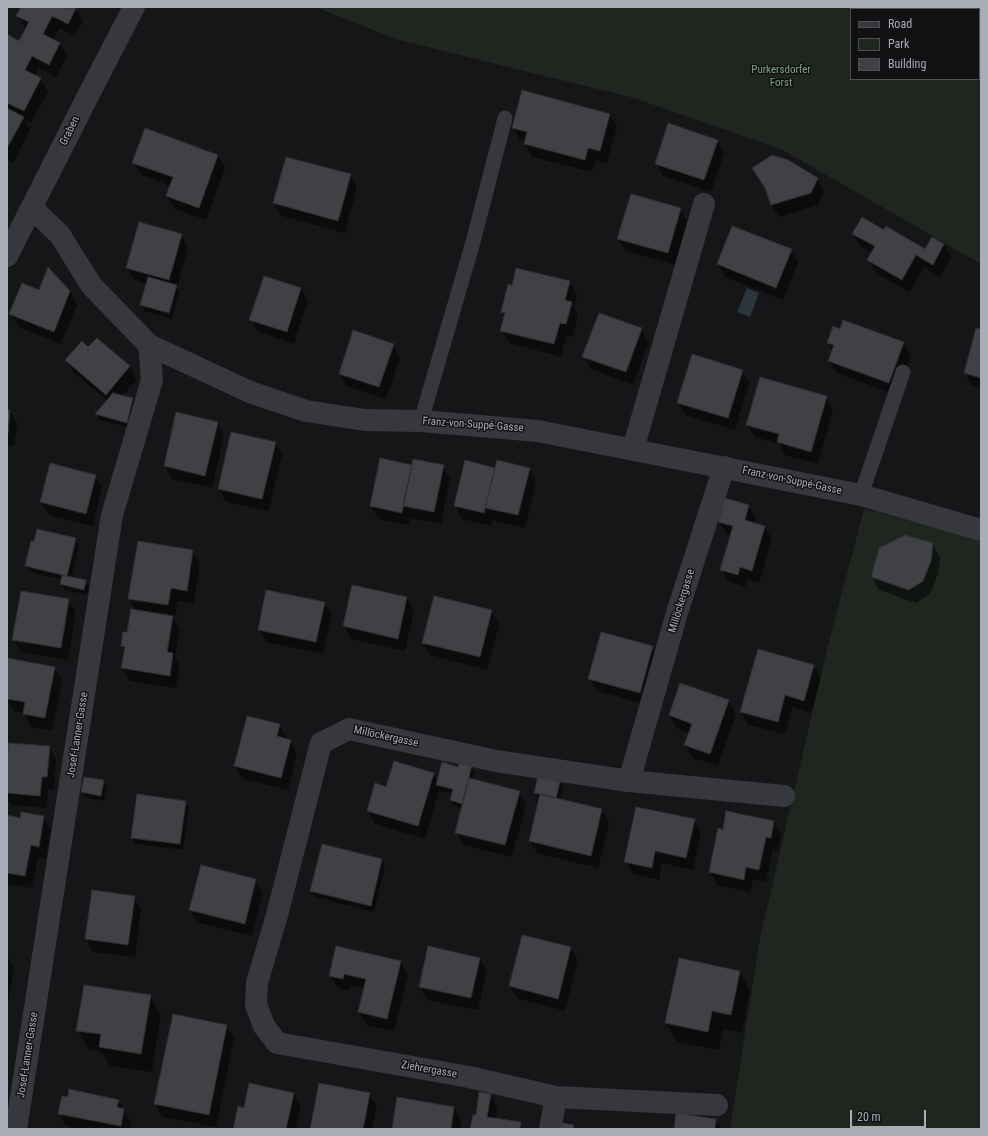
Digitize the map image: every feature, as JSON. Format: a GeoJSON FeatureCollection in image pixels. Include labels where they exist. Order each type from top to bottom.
{"type":"FeatureCollection","features":[{"type":"Feature","properties":{"kind":"street","name":"Graben"},"geometry":{"type":"LineString","coordinates":[[7,256],[134,7]]}},
{"type":"Feature","properties":{"kind":"street"},"geometry":{"type":"LineString","coordinates":[[633,449],[704,204]]}},
{"type":"Feature","properties":{"kind":"street","name":"Franz-von-Suppé-Gasse"},"geometry":{"type":"LineString","coordinates":[[32,208],[60,235],[91,285],[149,345],[250,392],[306,411],[365,420],[421,421],[538,431],[861,495],[981,530]]}},
{"type":"Feature","properties":{"kind":"street","name":"Josef-Lanner-Gasse"},"geometry":{"type":"LineString","coordinates":[[16,1129],[112,516],[152,380],[149,345]]}},
{"type":"Feature","properties":{"kind":"street","name":"Millöckergasse"},"geometry":{"type":"LineString","coordinates":[[629,781],[677,613],[724,467]]}},
{"type":"Feature","properties":{"kind":"street","name":"Millöckergasse"},"geometry":{"type":"LineString","coordinates":[[277,915],[321,743],[349,729],[496,761],[629,781],[784,796]]}},
{"type":"Feature","properties":{"kind":"street","name":"Ziehrergasse"},"geometry":{"type":"LineString","coordinates":[[277,915],[258,983],[256,1004],[264,1026],[277,1043],[469,1077],[556,1097],[717,1105]]}},
{"type":"Feature","properties":{"kind":"street"},"geometry":{"type":"LineString","coordinates":[[550,1129],[556,1097]]}},
{"type":"Feature","properties":{"kind":"lane"},"geometry":{"type":"LineString","coordinates":[[421,421],[472,242],[505,118]]}},
{"type":"Feature","properties":{"kind":"lane"},"geometry":{"type":"LineString","coordinates":[[861,495],[903,372]]}},
{"type":"Feature","properties":{"kind":"green space","name":"Purkersdorfer Forst"},"geometry":{"type":"Polygon","coordinates":[[[315,7],[981,7],[981,264],[783,150],[634,98],[399,40],[315,7]]]}},
{"type":"Feature","properties":{"kind":"green space"},"geometry":{"type":"Polygon","coordinates":[[[864,509],[981,539],[981,1129],[730,1129],[760,938],[826,653],[864,509]]]}},
{"type":"Feature","properties":{"kind":"shaded area"},"geometry":{"type":"Polygon","coordinates":[[[747,288],[759,293],[750,317],[737,312],[747,288]]]}},
{"type":"Feature","properties":{"kind":"building"},"geometry":{"type":"Polygon","coordinates":[[[21,7],[76,8],[68,24],[52,16],[43,34],[60,43],[49,65],[32,56],[25,70],[41,78],[24,111],[7,103],[7,34],[19,41],[29,22],[16,16],[21,7]]]}},
{"type":"Feature","properties":{"kind":"building"},"geometry":{"type":"Polygon","coordinates":[[[522,90],[610,114],[600,151],[588,148],[585,160],[524,144],[527,132],[512,128],[522,90]]]}},
{"type":"Feature","properties":{"kind":"building"},"geometry":{"type":"Polygon","coordinates":[[[7,108],[24,117],[7,148],[7,108]]]}},
{"type":"Feature","properties":{"kind":"building"},"geometry":{"type":"Polygon","coordinates":[[[668,123],[718,140],[704,180],[655,164],[668,123]]]}},
{"type":"Feature","properties":{"kind":"building"},"geometry":{"type":"Polygon","coordinates":[[[145,128],[218,155],[199,208],[166,196],[173,177],[132,163],[145,128]]]}},
{"type":"Feature","properties":{"kind":"building"},"geometry":{"type":"Polygon","coordinates":[[[772,155],[788,160],[818,178],[811,193],[771,205],[765,188],[752,168],[772,155]]]}},
{"type":"Feature","properties":{"kind":"building"},"geometry":{"type":"Polygon","coordinates":[[[286,157],[351,174],[338,221],[273,203],[286,157]]]}},
{"type":"Feature","properties":{"kind":"building"},"geometry":{"type":"Polygon","coordinates":[[[631,194],[681,208],[668,253],[617,239],[631,194]]]}},
{"type":"Feature","properties":{"kind":"building"},"geometry":{"type":"Polygon","coordinates":[[[862,217],[884,230],[886,226],[925,249],[932,237],[944,244],[933,265],[916,255],[902,280],[867,260],[875,246],[852,234],[862,217]]]}},
{"type":"Feature","properties":{"kind":"building"},"geometry":{"type":"Polygon","coordinates":[[[139,222],[182,234],[169,280],[126,268],[139,222]]]}},
{"type":"Feature","properties":{"kind":"building"},"geometry":{"type":"Polygon","coordinates":[[[732,226],[792,249],[776,288],[717,264],[732,226]]]}},
{"type":"Feature","properties":{"kind":"building"},"geometry":{"type":"Polygon","coordinates":[[[48,267],[70,291],[54,332],[9,314],[22,283],[39,290],[48,267]]]}},
{"type":"Feature","properties":{"kind":"building"},"geometry":{"type":"Polygon","coordinates":[[[516,268],[570,281],[565,300],[572,302],[566,324],[560,323],[554,344],[500,331],[505,313],[501,312],[508,284],[512,286],[516,268]]]}},
{"type":"Feature","properties":{"kind":"building"},"geometry":{"type":"Polygon","coordinates":[[[264,276],[301,288],[287,332],[249,320],[264,276]]]}},
{"type":"Feature","properties":{"kind":"building"},"geometry":{"type":"Polygon","coordinates":[[[148,277],[177,285],[169,313],[140,305],[148,277]]]}},
{"type":"Feature","properties":{"kind":"building"},"geometry":{"type":"Polygon","coordinates":[[[599,313],[642,328],[626,372],[582,357],[599,313]]]}},
{"type":"Feature","properties":{"kind":"building"},"geometry":{"type":"Polygon","coordinates":[[[843,320],[904,342],[889,383],[828,361],[834,345],[827,343],[833,326],[840,329],[843,320]]]}},
{"type":"Feature","properties":{"kind":"building"},"geometry":{"type":"Polygon","coordinates":[[[976,328],[981,329],[981,378],[964,373],[976,328]]]}},
{"type":"Feature","properties":{"kind":"building"},"geometry":{"type":"Polygon","coordinates":[[[353,330],[394,344],[379,387],[339,374],[353,330]]]}},
{"type":"Feature","properties":{"kind":"building"},"geometry":{"type":"Polygon","coordinates":[[[97,338],[130,366],[106,395],[65,360],[82,341],[88,347],[97,338]]]}},
{"type":"Feature","properties":{"kind":"building"},"geometry":{"type":"Polygon","coordinates":[[[692,354],[743,370],[728,418],[677,403],[692,354]]]}},
{"type":"Feature","properties":{"kind":"building"},"geometry":{"type":"Polygon","coordinates":[[[760,377],[827,396],[811,452],[777,442],[779,434],[746,425],[760,377]]]}},
{"type":"Feature","properties":{"kind":"building"},"geometry":{"type":"Polygon","coordinates":[[[113,393],[133,398],[127,423],[95,414],[113,393]]]}},
{"type":"Feature","properties":{"kind":"building"},"geometry":{"type":"Polygon","coordinates":[[[7,410],[10,410],[8,434],[7,434],[7,410]]]}},
{"type":"Feature","properties":{"kind":"building"},"geometry":{"type":"Polygon","coordinates":[[[176,412],[218,422],[205,476],[164,466],[176,412]]]}},
{"type":"Feature","properties":{"kind":"building"},"geometry":{"type":"Polygon","coordinates":[[[231,432],[276,442],[262,499],[218,489],[231,432]]]}},
{"type":"Feature","properties":{"kind":"building"},"geometry":{"type":"Polygon","coordinates":[[[380,458],[412,465],[402,513],[370,506],[380,458]]]}},
{"type":"Feature","properties":{"kind":"building"},"geometry":{"type":"Polygon","coordinates":[[[413,459],[444,465],[434,512],[403,506],[413,459]]]}},
{"type":"Feature","properties":{"kind":"building"},"geometry":{"type":"Polygon","coordinates":[[[465,460],[495,468],[484,513],[454,506],[465,460]]]}},
{"type":"Feature","properties":{"kind":"building"},"geometry":{"type":"Polygon","coordinates":[[[497,460],[530,468],[518,515],[485,508],[497,460]]]}},
{"type":"Feature","properties":{"kind":"building"},"geometry":{"type":"Polygon","coordinates":[[[50,463],[96,475],[86,514],[40,502],[50,463]]]}},
{"type":"Feature","properties":{"kind":"building"},"geometry":{"type":"Polygon","coordinates":[[[725,498],[749,505],[745,520],[765,526],[752,571],[740,567],[738,575],[720,570],[733,526],[718,522],[725,498]]]}},
{"type":"Feature","properties":{"kind":"building"},"geometry":{"type":"Polygon","coordinates":[[[37,529],[76,538],[67,576],[25,566],[31,541],[34,541],[37,529]]]}},
{"type":"Feature","properties":{"kind":"building"},"geometry":{"type":"Polygon","coordinates":[[[905,535],[933,543],[931,561],[923,581],[909,590],[871,577],[879,548],[905,535]]]}},
{"type":"Feature","properties":{"kind":"building"},"geometry":{"type":"Polygon","coordinates":[[[138,541],[193,550],[187,591],[171,588],[168,605],[128,599],[138,541]]]}},
{"type":"Feature","properties":{"kind":"building"},"geometry":{"type":"Polygon","coordinates":[[[62,575],[86,580],[84,590],[60,584],[62,575]]]}},
{"type":"Feature","properties":{"kind":"building"},"geometry":{"type":"Polygon","coordinates":[[[352,585],[407,597],[398,639],[343,626],[352,585]]]}},
{"type":"Feature","properties":{"kind":"building"},"geometry":{"type":"Polygon","coordinates":[[[266,590],[325,602],[316,642],[258,630],[266,590]]]}},
{"type":"Feature","properties":{"kind":"building"},"geometry":{"type":"Polygon","coordinates":[[[21,591],[69,599],[61,648],[12,640],[21,591]]]}},
{"type":"Feature","properties":{"kind":"building"},"geometry":{"type":"Polygon","coordinates":[[[434,596],[492,610],[480,657],[422,643],[434,596]]]}},
{"type":"Feature","properties":{"kind":"building"},"geometry":{"type":"Polygon","coordinates":[[[131,609],[173,616],[167,652],[173,653],[170,676],[121,668],[125,647],[121,646],[123,632],[127,632],[131,609]]]}},
{"type":"Feature","properties":{"kind":"building"},"geometry":{"type":"Polygon","coordinates":[[[601,632],[653,646],[640,693],[588,679],[601,632]]]}},
{"type":"Feature","properties":{"kind":"building"},"geometry":{"type":"Polygon","coordinates":[[[758,649],[814,665],[804,701],[785,695],[778,722],[740,712],[758,649]]]}},
{"type":"Feature","properties":{"kind":"building"},"geometry":{"type":"Polygon","coordinates":[[[7,658],[55,667],[45,718],[23,714],[25,702],[7,699],[7,658]]]}},
{"type":"Feature","properties":{"kind":"building"},"geometry":{"type":"Polygon","coordinates":[[[680,683],[729,700],[710,754],[684,745],[692,724],[669,715],[680,683]]]}},
{"type":"Feature","properties":{"kind":"building"},"geometry":{"type":"Polygon","coordinates":[[[247,716],[280,724],[277,736],[291,740],[281,778],[234,766],[247,716]]]}},
{"type":"Feature","properties":{"kind":"building"},"geometry":{"type":"Polygon","coordinates":[[[8,743],[50,746],[47,777],[42,777],[40,796],[7,793],[8,743]]]}},
{"type":"Feature","properties":{"kind":"building"},"geometry":{"type":"Polygon","coordinates":[[[394,761],[434,773],[418,826],[367,811],[375,783],[386,787],[394,761]]]}},
{"type":"Feature","properties":{"kind":"building"},"geometry":{"type":"Polygon","coordinates":[[[442,762],[458,767],[459,762],[472,765],[462,804],[450,800],[453,789],[436,785],[442,762]]]}},
{"type":"Feature","properties":{"kind":"building"},"geometry":{"type":"Polygon","coordinates":[[[84,777],[104,780],[101,796],[81,792],[84,777]]]}},
{"type":"Feature","properties":{"kind":"building"},"geometry":{"type":"Polygon","coordinates":[[[538,777],[560,782],[556,798],[534,793],[538,777]]]}},
{"type":"Feature","properties":{"kind":"building"},"geometry":{"type":"Polygon","coordinates":[[[469,778],[520,791],[505,845],[455,833],[469,778]]]}},
{"type":"Feature","properties":{"kind":"building"},"geometry":{"type":"Polygon","coordinates":[[[137,794],[186,801],[180,844],[131,838],[137,794]]]}},
{"type":"Feature","properties":{"kind":"building"},"geometry":{"type":"Polygon","coordinates":[[[540,794],[602,809],[591,856],[529,841],[540,794]]]}},
{"type":"Feature","properties":{"kind":"building"},"geometry":{"type":"Polygon","coordinates":[[[636,807],[695,819],[686,858],[655,851],[652,868],[624,862],[636,807]]]}},
{"type":"Feature","properties":{"kind":"building"},"geometry":{"type":"Polygon","coordinates":[[[726,811],[774,821],[771,838],[766,837],[759,870],[746,867],[744,880],[709,872],[718,828],[723,830],[726,811]]]}},
{"type":"Feature","properties":{"kind":"building"},"geometry":{"type":"Polygon","coordinates":[[[21,812],[44,816],[39,847],[31,845],[25,876],[7,873],[7,815],[20,818],[21,812]]]}},
{"type":"Feature","properties":{"kind":"building"},"geometry":{"type":"Polygon","coordinates":[[[322,844],[382,859],[371,906],[310,891],[322,844]]]}},
{"type":"Feature","properties":{"kind":"building"},"geometry":{"type":"Polygon","coordinates":[[[201,865],[256,879],[245,924],[189,910],[201,865]]]}},
{"type":"Feature","properties":{"kind":"building"},"geometry":{"type":"Polygon","coordinates":[[[92,890],[135,896],[128,945],[85,939],[92,890]]]}},
{"type":"Feature","properties":{"kind":"building"},"geometry":{"type":"Polygon","coordinates":[[[522,935],[571,947],[558,999],[509,986],[522,935]]]}},
{"type":"Feature","properties":{"kind":"building"},"geometry":{"type":"Polygon","coordinates":[[[336,946],[401,961],[387,1019],[358,1012],[366,979],[344,974],[343,979],[329,976],[336,946]]]}},
{"type":"Feature","properties":{"kind":"building"},"geometry":{"type":"Polygon","coordinates":[[[428,946],[480,958],[471,998],[419,987],[428,946]]]}},
{"type":"Feature","properties":{"kind":"building"},"geometry":{"type":"Polygon","coordinates":[[[679,958],[740,971],[731,1015],[712,1011],[708,1032],[665,1023],[679,958]]]}},
{"type":"Feature","properties":{"kind":"building"},"geometry":{"type":"Polygon","coordinates":[[[84,985],[151,995],[141,1054],[99,1047],[101,1034],[76,1031],[84,985]]]}},
{"type":"Feature","properties":{"kind":"building"},"geometry":{"type":"Polygon","coordinates":[[[173,1014],[227,1025],[209,1115],[154,1104],[173,1014]]]}},
{"type":"Feature","properties":{"kind":"building"},"geometry":{"type":"Polygon","coordinates":[[[249,1083],[294,1093],[286,1129],[233,1129],[238,1106],[244,1108],[249,1083]]]}},
{"type":"Feature","properties":{"kind":"building"},"geometry":{"type":"Polygon","coordinates":[[[319,1083],[370,1093],[363,1129],[310,1129],[319,1083]]]}},
{"type":"Feature","properties":{"kind":"building"},"geometry":{"type":"Polygon","coordinates":[[[69,1089],[119,1100],[117,1107],[124,1109],[121,1126],[58,1114],[62,1096],[68,1097],[69,1089]]]}},
{"type":"Feature","properties":{"kind":"building"},"geometry":{"type":"Polygon","coordinates":[[[479,1092],[491,1094],[487,1117],[521,1122],[520,1129],[470,1129],[473,1115],[476,1115],[479,1092]]]}},
{"type":"Feature","properties":{"kind":"building"},"geometry":{"type":"Polygon","coordinates":[[[397,1097],[454,1107],[451,1129],[392,1129],[397,1097]]]}},
{"type":"Feature","properties":{"kind":"building"},"geometry":{"type":"Polygon","coordinates":[[[676,1113],[716,1119],[715,1129],[674,1129],[676,1113]]]}},
{"type":"Feature","properties":{"kind":"building"},"geometry":{"type":"Polygon","coordinates":[[[557,1122],[574,1125],[573,1129],[556,1129],[557,1122]]]}}]}
